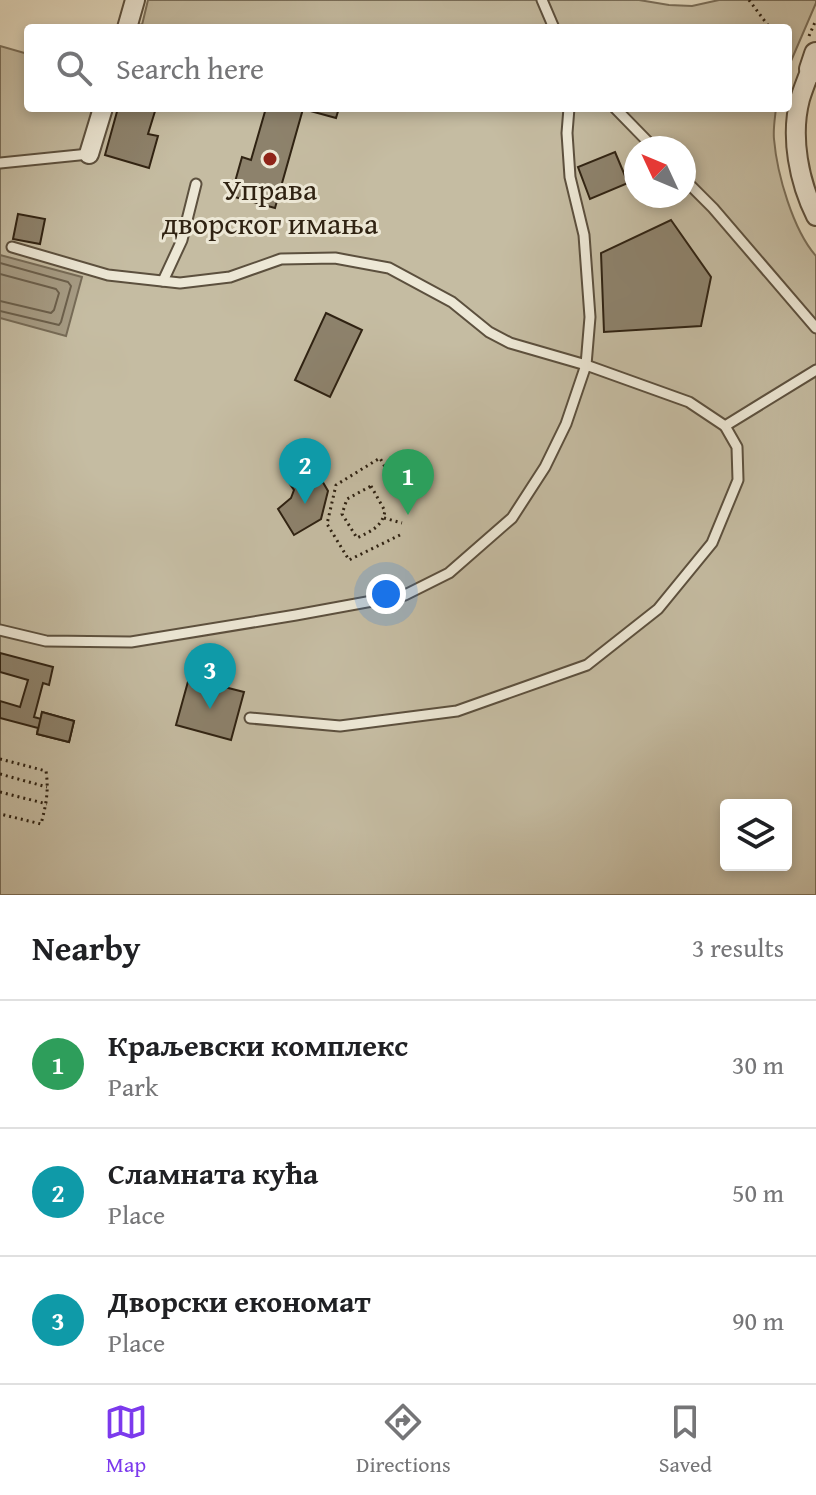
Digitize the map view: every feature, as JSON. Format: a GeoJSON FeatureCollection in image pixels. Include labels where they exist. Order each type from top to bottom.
{"type":"FeatureCollection","features":[{"type":"Feature","properties":{"kind":"street"},"geometry":{"type":"LineString","coordinates":[[128,24],[135,0]]}},
{"type":"Feature","properties":{"kind":"street"},"geometry":{"type":"LineString","coordinates":[[814,65],[800,99],[796,126],[802,178],[816,216]]}},
{"type":"Feature","properties":{"kind":"street"},"geometry":{"type":"LineString","coordinates":[[89,154],[102,112]]}},
{"type":"Feature","properties":{"kind":"lane"},"geometry":{"type":"LineString","coordinates":[[542,0],[552,24]]}},
{"type":"Feature","properties":{"kind":"lane"},"geometry":{"type":"LineString","coordinates":[[0,630],[46,641],[131,642],[405,595],[449,573],[512,518],[545,467],[566,424],[586,365],[590,317],[584,235],[570,177],[569,112]]}},
{"type":"Feature","properties":{"kind":"lane"},"geometry":{"type":"LineString","coordinates":[[619,112],[642,136]]}},
{"type":"Feature","properties":{"kind":"lane"},"geometry":{"type":"LineString","coordinates":[[0,163],[89,154]]}},
{"type":"Feature","properties":{"kind":"lane"},"geometry":{"type":"LineString","coordinates":[[163,281],[182,240],[196,184]]}},
{"type":"Feature","properties":{"kind":"lane"},"geometry":{"type":"LineString","coordinates":[[696,191],[816,328]]}},
{"type":"Feature","properties":{"kind":"lane"},"geometry":{"type":"LineString","coordinates":[[12,247],[108,275],[180,283],[230,277],[281,259],[335,258],[389,268],[452,302],[489,332],[510,343],[586,365],[689,402],[725,426],[737,447],[738,480],[712,543],[658,609],[587,665],[457,711],[340,726],[250,718]]}},
{"type":"Feature","properties":{"kind":"lane"},"geometry":{"type":"LineString","coordinates":[[725,426],[816,370]]}},
{"type":"Feature","properties":{"kind":"path"},"geometry":{"type":"LineString","coordinates":[[749,0],[767,24]]}},
{"type":"Feature","properties":{"kind":"path"},"geometry":{"type":"LineString","coordinates":[[400,535],[349,560],[327,524],[336,485],[380,458],[409,509]]}},
{"type":"Feature","properties":{"kind":"path"},"geometry":{"type":"LineString","coordinates":[[371,486],[385,511],[384,518],[381,525],[357,538],[342,514],[347,499],[371,486]]}},
{"type":"Feature","properties":{"kind":"path"},"geometry":{"type":"LineString","coordinates":[[384,518],[402,523]]}},
{"type":"Feature","properties":{"kind":"path"},"geometry":{"type":"LineString","coordinates":[[0,759],[46,771],[48,787],[41,824],[0,814]]}},
{"type":"Feature","properties":{"kind":"path"},"geometry":{"type":"LineString","coordinates":[[0,774],[48,787]]}},
{"type":"Feature","properties":{"kind":"path"},"geometry":{"type":"LineString","coordinates":[[0,792],[47,804]]}},
{"type":"Feature","properties":{"kind":"shaded area"},"geometry":{"type":"Polygon","coordinates":[[[148,0],[639,0],[692,6],[719,0],[816,0],[792,59],[792,24],[142,24],[148,0]]]}},
{"type":"Feature","properties":{"kind":"shaded area"},"geometry":{"type":"Polygon","coordinates":[[[0,46],[24,53],[24,112],[776,112],[774,139],[783,185],[793,217],[816,256],[816,895],[0,895],[0,46]]]}},
{"type":"Feature","properties":{"kind":"water"},"geometry":{"type":"Polygon","coordinates":[[[0,255],[82,277],[66,336],[0,318],[0,255]]]}},
{"type":"Feature","properties":{"kind":"building","name":"Управа дворског имања"},"geometry":{"type":"Polygon","coordinates":[[[117,112],[155,112],[148,134],[158,136],[149,168],[105,155],[117,112]]]}},
{"type":"Feature","properties":{"kind":"building","name":"Управа дворског имања"},"geometry":{"type":"Polygon","coordinates":[[[265,112],[302,112],[275,208],[231,196],[242,157],[251,160],[265,112]]]}},
{"type":"Feature","properties":{"kind":"building","name":"Управа дворског имања"},"geometry":{"type":"Polygon","coordinates":[[[314,112],[338,112],[336,118],[314,112]]]}},
{"type":"Feature","properties":{"kind":"building"},"geometry":{"type":"Polygon","coordinates":[[[615,152],[624,173],[624,185],[590,199],[578,167],[615,152]]]}},
{"type":"Feature","properties":{"kind":"building"},"geometry":{"type":"Polygon","coordinates":[[[18,214],[45,219],[40,244],[13,239],[18,214]]]}},
{"type":"Feature","properties":{"kind":"building"},"geometry":{"type":"Polygon","coordinates":[[[671,220],[711,277],[701,326],[604,332],[601,253],[671,220]]]}},
{"type":"Feature","properties":{"kind":"building"},"geometry":{"type":"Polygon","coordinates":[[[326,313],[362,330],[330,397],[295,380],[326,313]]]}},
{"type":"Feature","properties":{"kind":"building"},"geometry":{"type":"Polygon","coordinates":[[[311,462],[328,491],[321,519],[294,535],[278,509],[291,498],[294,490],[285,477],[311,462]]]}},
{"type":"Feature","properties":{"kind":"building"},"geometry":{"type":"Polygon","coordinates":[[[0,653],[53,667],[49,685],[43,683],[34,717],[41,719],[42,712],[74,721],[69,742],[37,734],[38,728],[0,718],[0,701],[20,707],[28,680],[0,672],[0,653]]]}},
{"type":"Feature","properties":{"kind":"building"},"geometry":{"type":"Polygon","coordinates":[[[189,678],[244,692],[231,740],[176,725],[189,678]]]}},
{"type":"Feature","properties":{"kind":"building"},"geometry":{"type":"Polygon","coordinates":[[[42,712],[74,721],[69,742],[37,734],[42,712]]]}},
{"type":"Feature","properties":{"kind":"place","name":"Управа дворског имања"},"geometry":{"type":"Point","coordinates":[270,159]}},
{"type":"Feature","properties":{"kind":"place","name":"Сламната кућа"},"geometry":{"type":"Point","coordinates":[305,504]}},
{"type":"Feature","properties":{"kind":"place","name":"Краљевски комплекс"},"geometry":{"type":"Point","coordinates":[408,515]}},
{"type":"Feature","properties":{"kind":"place","name":"Дворски економат"},"geometry":{"type":"Point","coordinates":[210,709]}}]}
